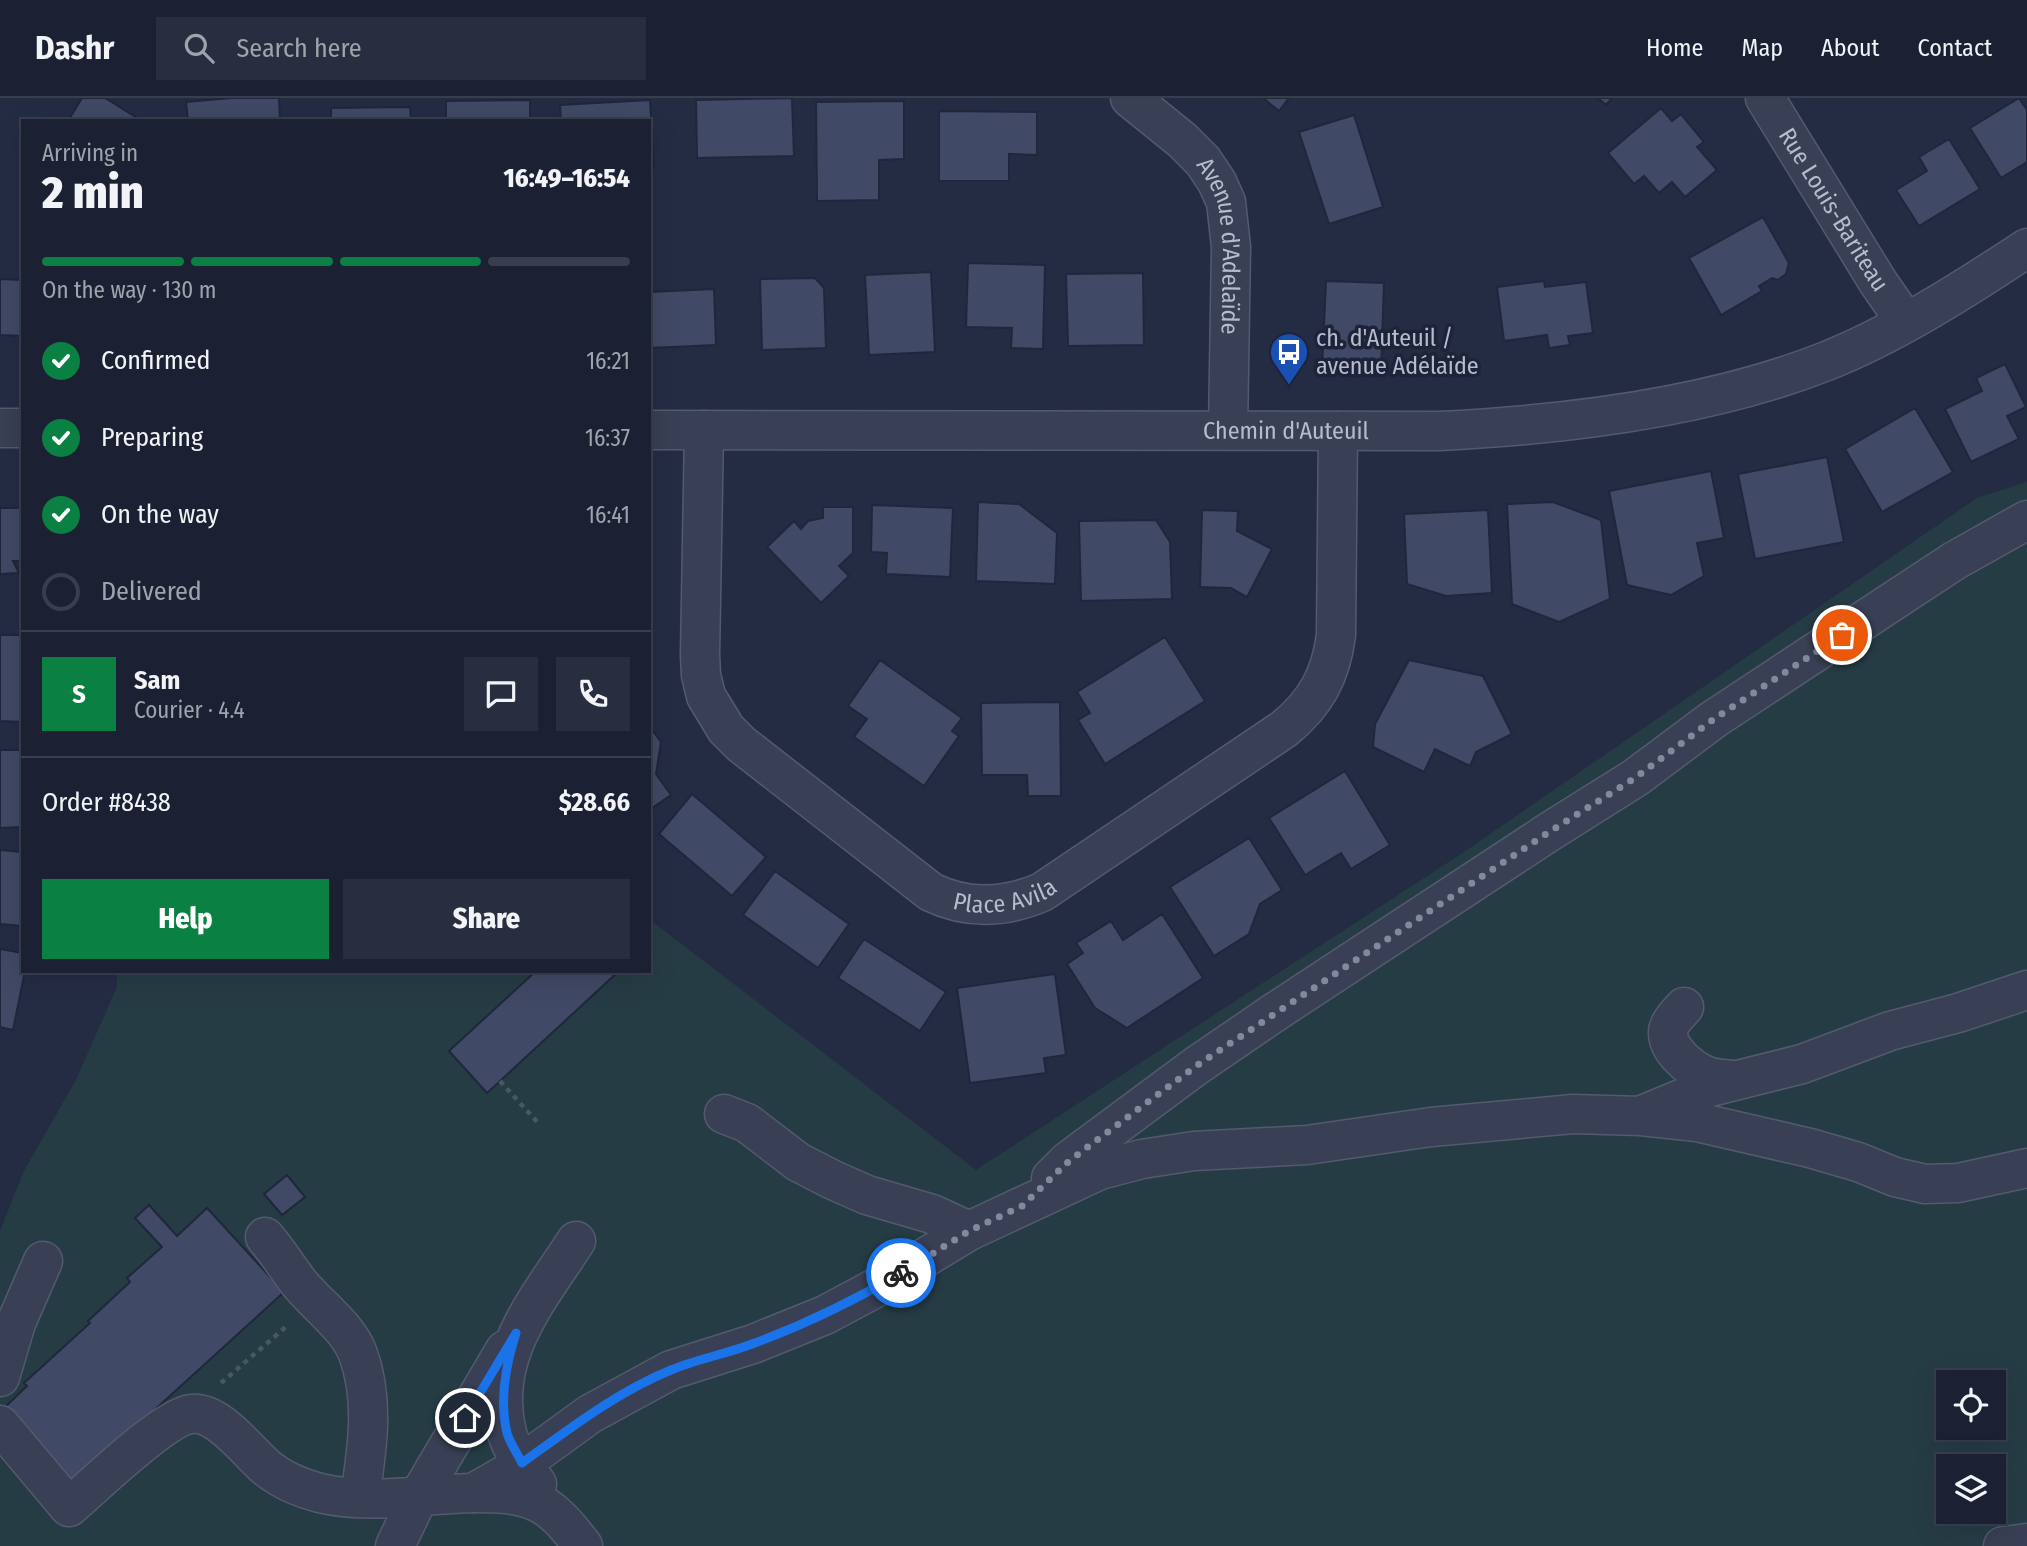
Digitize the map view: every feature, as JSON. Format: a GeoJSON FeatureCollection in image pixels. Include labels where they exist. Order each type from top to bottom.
{"type":"FeatureCollection","features":[{"type":"Feature","properties":{"kind":"street","name":"Avenue d'Adelaïde"},"geometry":{"type":"LineString","coordinates":[[1130,98],[1182,140],[1203,161],[1226,202],[1231,247],[1228,430]]}},
{"type":"Feature","properties":{"kind":"street","name":"Rue Louis-Bariteau"},"geometry":{"type":"LineString","coordinates":[[1765,98],[1878,282],[1905,321]]}},
{"type":"Feature","properties":{"kind":"street","name":"Chemin d'Auteuil"},"geometry":{"type":"LineString","coordinates":[[651,430],[1439,431],[1592,416],[1690,401],[1771,381],[1825,362],[1951,296],[2027,248]]}},
{"type":"Feature","properties":{"kind":"street"},"geometry":{"type":"LineString","coordinates":[[0,428],[21,428]]}},
{"type":"Feature","properties":{"kind":"street","name":"Place Avila"},"geometry":{"type":"LineString","coordinates":[[704,430],[700,655],[704,686],[714,712],[741,744],[931,892],[946,900],[980,906],[1023,900],[1042,892],[1284,729],[1301,715],[1315,698],[1326,679],[1336,635],[1338,431]]}},
{"type":"Feature","properties":{"kind":"street"},"geometry":{"type":"LineString","coordinates":[[1022,1206],[1069,1161],[1219,1051],[1635,778],[1714,719],[1931,576],[2027,520]]}},
{"type":"Feature","properties":{"kind":"street"},"geometry":{"type":"LineString","coordinates":[[1640,1116],[1710,1087],[1802,1064],[1890,1031],[2027,990]]}},
{"type":"Feature","properties":{"kind":"street"},"geometry":{"type":"LineString","coordinates":[[1684,1007],[1669,1026],[1668,1038],[1677,1054],[1692,1068],[1708,1076],[1735,1080]]}},
{"type":"Feature","properties":{"kind":"street"},"geometry":{"type":"LineString","coordinates":[[724,1114],[747,1123],[798,1162],[833,1180],[867,1195],[932,1214],[969,1231]]}},
{"type":"Feature","properties":{"kind":"street"},"geometry":{"type":"LineString","coordinates":[[473,1493],[522,1463],[590,1414],[671,1370],[753,1344],[825,1315],[870,1292],[969,1231],[1100,1170],[1155,1157],[1194,1151],[1307,1145],[1431,1127],[1573,1114],[1640,1116],[1697,1122],[1858,1162],[1895,1177],[1925,1184],[1958,1183],[2027,1168]]}},
{"type":"Feature","properties":{"kind":"street"},"geometry":{"type":"LineString","coordinates":[[265,1237],[358,1352],[365,1379],[368,1438],[360,1497]]}},
{"type":"Feature","properties":{"kind":"street"},"geometry":{"type":"LineString","coordinates":[[395,1546],[419,1496],[516,1333],[576,1241]]}},
{"type":"Feature","properties":{"kind":"street"},"geometry":{"type":"LineString","coordinates":[[0,1377],[16,1323],[43,1261]]}},
{"type":"Feature","properties":{"kind":"street"},"geometry":{"type":"LineString","coordinates":[[516,1333],[508,1360],[505,1416],[508,1435],[522,1463],[573,1534]]}},
{"type":"Feature","properties":{"kind":"street"},"geometry":{"type":"LineString","coordinates":[[0,1424],[69,1507],[158,1431],[179,1416],[195,1413],[210,1417],[268,1468],[291,1484],[322,1493],[360,1497],[500,1493],[534,1500],[573,1534]]}},
{"type":"Feature","properties":{"kind":"street"},"geometry":{"type":"LineString","coordinates":[[2003,1546],[2027,1543]]}},
{"type":"Feature","properties":{"kind":"path"},"geometry":{"type":"LineString","coordinates":[[500,1081],[539,1124]]}},
{"type":"Feature","properties":{"kind":"path"},"geometry":{"type":"LineString","coordinates":[[195,1413],[213,1391],[315,1302]]}},
{"type":"Feature","properties":{"kind":"shaded area"},"geometry":{"type":"Polygon","coordinates":[[[2027,482],[2027,1546],[0,1546],[0,1231],[24,1171],[76,1080],[117,987],[117,973],[651,973],[651,921],[976,1170],[1464,852],[1977,498],[2027,482]]]}},
{"type":"Feature","properties":{"kind":"building"},"geometry":{"type":"Polygon","coordinates":[[[82,98],[105,98],[139,119],[69,119],[82,98]]]}},
{"type":"Feature","properties":{"kind":"building"},"geometry":{"type":"Polygon","coordinates":[[[279,98],[280,119],[188,119],[186,102],[279,98]]]}},
{"type":"Feature","properties":{"kind":"building"},"geometry":{"type":"Polygon","coordinates":[[[792,98],[794,156],[697,158],[696,100],[792,98]]]}},
{"type":"Feature","properties":{"kind":"building"},"geometry":{"type":"Polygon","coordinates":[[[1263,98],[1289,98],[1279,111],[1263,98]]]}},
{"type":"Feature","properties":{"kind":"building"},"geometry":{"type":"Polygon","coordinates":[[[1598,98],[1612,98],[1606,105],[1598,98]]]}},
{"type":"Feature","properties":{"kind":"building"},"geometry":{"type":"Polygon","coordinates":[[[2019,98],[2027,110],[2027,162],[2001,178],[1970,128],[2019,98]]]}},
{"type":"Feature","properties":{"kind":"building"},"geometry":{"type":"Polygon","coordinates":[[[530,100],[530,119],[446,119],[446,101],[530,100]]]}},
{"type":"Feature","properties":{"kind":"building"},"geometry":{"type":"Polygon","coordinates":[[[650,100],[654,168],[651,168],[651,119],[561,119],[560,105],[650,100]]]}},
{"type":"Feature","properties":{"kind":"building"},"geometry":{"type":"Polygon","coordinates":[[[904,101],[904,159],[879,160],[879,200],[817,201],[816,102],[904,101]]]}},
{"type":"Feature","properties":{"kind":"building"},"geometry":{"type":"Polygon","coordinates":[[[410,107],[411,119],[331,119],[331,108],[410,107]]]}},
{"type":"Feature","properties":{"kind":"building"},"geometry":{"type":"Polygon","coordinates":[[[1661,108],[1672,121],[1681,114],[1704,142],[1697,147],[1717,170],[1685,197],[1672,182],[1659,193],[1644,176],[1634,184],[1608,153],[1661,108]]]}},
{"type":"Feature","properties":{"kind":"building"},"geometry":{"type":"Polygon","coordinates":[[[939,111],[1037,112],[1037,155],[1009,154],[1009,181],[939,181],[939,111]]]}},
{"type":"Feature","properties":{"kind":"building"},"geometry":{"type":"Polygon","coordinates":[[[1354,115],[1383,207],[1329,224],[1299,132],[1354,115]]]}},
{"type":"Feature","properties":{"kind":"building"},"geometry":{"type":"Polygon","coordinates":[[[1949,139],[1980,189],[1919,226],[1896,190],[1927,171],[1919,157],[1949,139]]]}},
{"type":"Feature","properties":{"kind":"building"},"geometry":{"type":"Polygon","coordinates":[[[1763,217],[1789,263],[1786,274],[1778,280],[1772,278],[1759,286],[1762,291],[1721,315],[1689,258],[1763,217]]]}},
{"type":"Feature","properties":{"kind":"building"},"geometry":{"type":"Polygon","coordinates":[[[968,263],[1045,265],[1043,349],[1011,348],[1012,328],[966,327],[968,263]]]}},
{"type":"Feature","properties":{"kind":"building"},"geometry":{"type":"Polygon","coordinates":[[[931,272],[935,352],[869,355],[865,275],[931,272]]]}},
{"type":"Feature","properties":{"kind":"building"},"geometry":{"type":"Polygon","coordinates":[[[1143,273],[1144,345],[1068,346],[1066,274],[1143,273]]]}},
{"type":"Feature","properties":{"kind":"building"},"geometry":{"type":"Polygon","coordinates":[[[815,278],[824,288],[826,348],[762,350],[760,279],[815,278]]]}},
{"type":"Feature","properties":{"kind":"building"},"geometry":{"type":"Polygon","coordinates":[[[0,279],[21,280],[21,336],[0,335],[0,279]]]}},
{"type":"Feature","properties":{"kind":"building"},"geometry":{"type":"Polygon","coordinates":[[[1326,281],[1384,283],[1381,371],[1322,369],[1326,281]]]}},
{"type":"Feature","properties":{"kind":"building"},"geometry":{"type":"Polygon","coordinates":[[[1544,281],[1545,287],[1586,282],[1593,333],[1568,336],[1570,345],[1549,348],[1547,335],[1504,341],[1497,287],[1544,281]]]}},
{"type":"Feature","properties":{"kind":"building"},"geometry":{"type":"Polygon","coordinates":[[[714,289],[716,345],[651,348],[651,292],[714,289]]]}},
{"type":"Feature","properties":{"kind":"building"},"geometry":{"type":"Polygon","coordinates":[[[2005,364],[2026,407],[2007,416],[2019,439],[1971,462],[1945,409],[1982,391],[1976,378],[2005,364]]]}},
{"type":"Feature","properties":{"kind":"building"},"geometry":{"type":"Polygon","coordinates":[[[1915,408],[1953,472],[1882,512],[1845,449],[1915,408]]]}},
{"type":"Feature","properties":{"kind":"building"},"geometry":{"type":"Polygon","coordinates":[[[1827,457],[1844,542],[1755,559],[1738,474],[1827,457]]]}},
{"type":"Feature","properties":{"kind":"building"},"geometry":{"type":"Polygon","coordinates":[[[1711,471],[1724,538],[1697,543],[1704,576],[1671,595],[1627,585],[1609,491],[1711,471]]]}},
{"type":"Feature","properties":{"kind":"building"},"geometry":{"type":"Polygon","coordinates":[[[978,502],[1019,504],[1057,533],[1055,584],[976,581],[978,502]]]}},
{"type":"Feature","properties":{"kind":"building"},"geometry":{"type":"Polygon","coordinates":[[[1553,502],[1601,520],[1610,599],[1559,622],[1512,604],[1507,504],[1553,502]]]}},
{"type":"Feature","properties":{"kind":"building"},"geometry":{"type":"Polygon","coordinates":[[[872,505],[953,508],[950,577],[886,574],[887,553],[871,552],[872,505]]]}},
{"type":"Feature","properties":{"kind":"building"},"geometry":{"type":"Polygon","coordinates":[[[823,507],[853,507],[853,553],[839,566],[849,576],[821,603],[767,547],[794,521],[801,529],[808,521],[823,518],[823,507]]]}},
{"type":"Feature","properties":{"kind":"building"},"geometry":{"type":"Polygon","coordinates":[[[0,508],[21,508],[21,561],[13,561],[19,573],[0,574],[0,508]]]}},
{"type":"Feature","properties":{"kind":"building"},"geometry":{"type":"Polygon","coordinates":[[[1202,510],[1238,511],[1237,531],[1272,549],[1247,597],[1231,588],[1200,587],[1202,510]]]}},
{"type":"Feature","properties":{"kind":"building"},"geometry":{"type":"Polygon","coordinates":[[[1488,510],[1492,593],[1446,596],[1407,584],[1404,514],[1488,510]]]}},
{"type":"Feature","properties":{"kind":"building"},"geometry":{"type":"Polygon","coordinates":[[[1156,520],[1170,542],[1172,599],[1081,601],[1079,521],[1156,520]]]}},
{"type":"Feature","properties":{"kind":"building"},"geometry":{"type":"Polygon","coordinates":[[[0,635],[21,635],[21,722],[0,721],[0,635]]]}},
{"type":"Feature","properties":{"kind":"building"},"geometry":{"type":"Polygon","coordinates":[[[1165,637],[1205,701],[1105,764],[1078,720],[1090,713],[1077,692],[1165,637]]]}},
{"type":"Feature","properties":{"kind":"building"},"geometry":{"type":"Polygon","coordinates":[[[880,660],[962,718],[952,731],[959,736],[924,786],[854,737],[867,719],[848,706],[880,660]]]}},
{"type":"Feature","properties":{"kind":"building"},"geometry":{"type":"Polygon","coordinates":[[[1409,660],[1483,676],[1512,734],[1476,752],[1470,766],[1435,749],[1424,772],[1373,747],[1375,724],[1409,660]]]}},
{"type":"Feature","properties":{"kind":"building"},"geometry":{"type":"Polygon","coordinates":[[[1060,702],[1061,796],[1028,796],[1027,775],[982,775],[981,703],[1060,702]]]}},
{"type":"Feature","properties":{"kind":"building"},"geometry":{"type":"Polygon","coordinates":[[[651,729],[661,742],[656,774],[671,795],[651,809],[651,729]]]}},
{"type":"Feature","properties":{"kind":"building"},"geometry":{"type":"Polygon","coordinates":[[[0,750],[21,750],[21,827],[0,828],[0,750]]]}},
{"type":"Feature","properties":{"kind":"building"},"geometry":{"type":"Polygon","coordinates":[[[1345,771],[1390,845],[1351,869],[1341,853],[1305,875],[1269,818],[1345,771]]]}},
{"type":"Feature","properties":{"kind":"building"},"geometry":{"type":"Polygon","coordinates":[[[692,794],[766,857],[732,896],[659,834],[692,794]]]}},
{"type":"Feature","properties":{"kind":"building"},"geometry":{"type":"Polygon","coordinates":[[[1249,838],[1282,890],[1260,904],[1249,934],[1214,956],[1170,887],[1249,838]]]}},
{"type":"Feature","properties":{"kind":"building"},"geometry":{"type":"Polygon","coordinates":[[[0,850],[21,852],[21,926],[0,924],[0,850]]]}},
{"type":"Feature","properties":{"kind":"building"},"geometry":{"type":"Polygon","coordinates":[[[775,871],[849,924],[818,968],[743,915],[775,871]]]}},
{"type":"Feature","properties":{"kind":"building"},"geometry":{"type":"Polygon","coordinates":[[[1162,914],[1203,978],[1127,1028],[1095,1008],[1067,964],[1083,953],[1076,943],[1111,921],[1123,940],[1162,914]]]}},
{"type":"Feature","properties":{"kind":"building"},"geometry":{"type":"Polygon","coordinates":[[[864,939],[946,992],[920,1031],[838,978],[864,939]]]}},
{"type":"Feature","properties":{"kind":"building"},"geometry":{"type":"Polygon","coordinates":[[[0,949],[21,953],[21,973],[25,973],[13,1030],[0,1027],[0,949]]]}},
{"type":"Feature","properties":{"kind":"building"},"geometry":{"type":"Polygon","coordinates":[[[534,973],[617,973],[487,1093],[449,1051],[534,973]]]}},
{"type":"Feature","properties":{"kind":"building"},"geometry":{"type":"Polygon","coordinates":[[[1055,974],[1066,1055],[1044,1058],[1046,1073],[970,1083],[957,988],[1055,974]]]}},
{"type":"Feature","properties":{"kind":"building"},"geometry":{"type":"Polygon","coordinates":[[[287,1175],[305,1197],[282,1215],[264,1194],[287,1175]]]}},
{"type":"Feature","properties":{"kind":"building"},"geometry":{"type":"Polygon","coordinates":[[[149,1205],[177,1236],[207,1208],[284,1292],[72,1485],[2,1410],[27,1386],[24,1383],[130,1282],[127,1278],[162,1247],[135,1218],[149,1205]]]}},
{"type":"Feature","properties":{"kind":"way so far"},"geometry":{"type":"LineString","coordinates":[[901,1273],[969,1231],[1022,1206],[1069,1161],[1196,1066],[1635,778],[1714,719],[1842,635]]}},
{"type":"Feature","properties":{"kind":"place","name":"ch. d'Auteuil / avenue Adélaïde"},"geometry":{"type":"Point","coordinates":[1289,386]}},
{"type":"Feature","properties":{"kind":"route"},"geometry":{"type":"LineString","coordinates":[[465,1418],[516,1333],[508,1360],[505,1416],[508,1435],[522,1463],[590,1414],[633,1389],[671,1370],[753,1344],[825,1315],[901,1273]]}}]}
